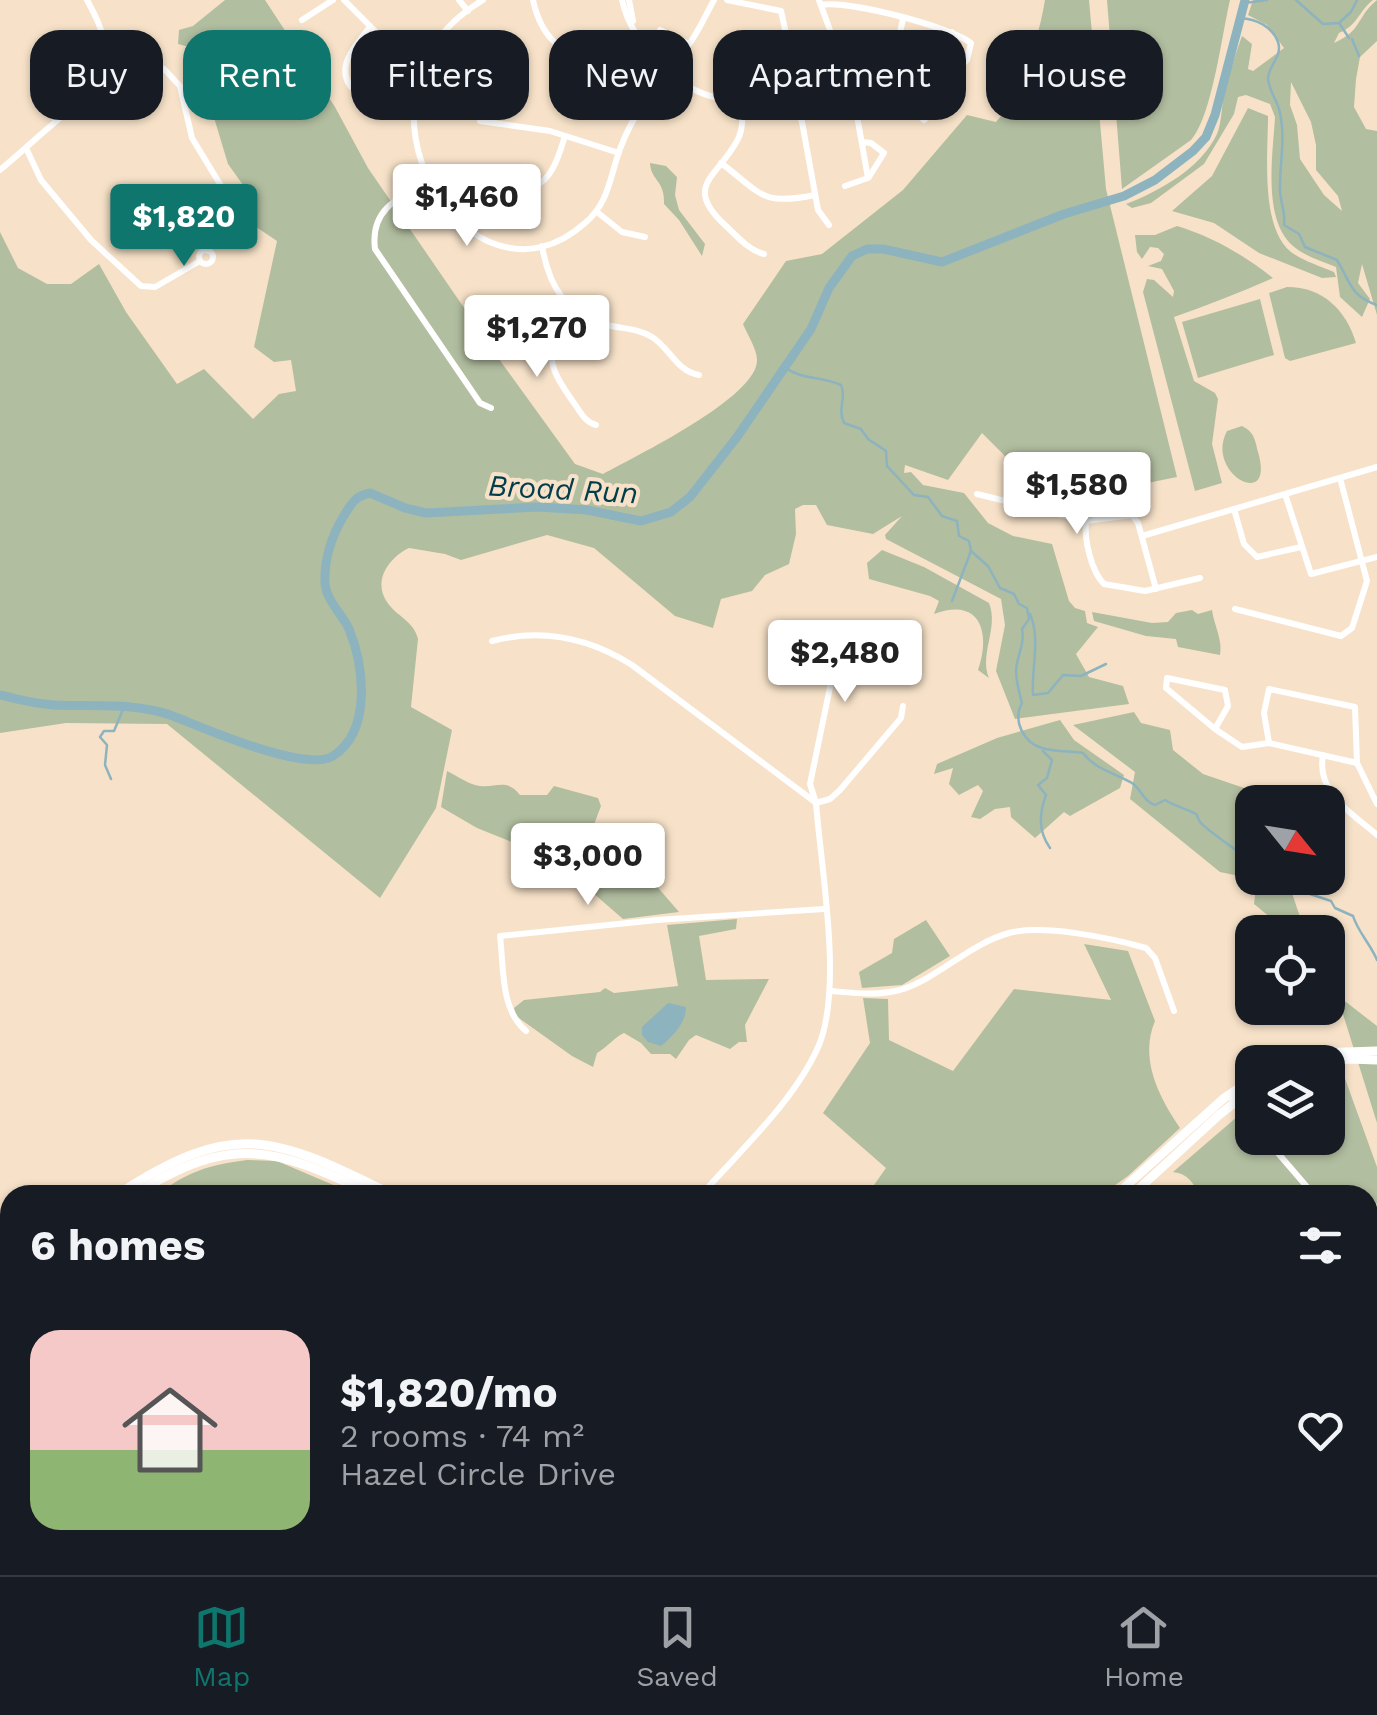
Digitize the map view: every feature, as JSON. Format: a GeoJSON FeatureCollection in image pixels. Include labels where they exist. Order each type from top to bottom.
{"type":"FeatureCollection","features":[{"type":"Feature","properties":{"kind":"main road"},"geometry":{"type":"LineString","coordinates":[[1345,1052],[1377,1051]]}},
{"type":"Feature","properties":{"kind":"main road"},"geometry":{"type":"LineString","coordinates":[[1345,1059],[1377,1060]]}},
{"type":"Feature","properties":{"kind":"main road"},"geometry":{"type":"LineString","coordinates":[[1142,1185],[1235,1095]]}},
{"type":"Feature","properties":{"kind":"main road"},"geometry":{"type":"LineString","coordinates":[[1128,1185],[1235,1097]]}},
{"type":"Feature","properties":{"kind":"main road"},"geometry":{"type":"LineString","coordinates":[[134,1185],[186,1154],[251,1143],[299,1152],[370,1185]]}},
{"type":"Feature","properties":{"kind":"main road"},"geometry":{"type":"LineString","coordinates":[[151,1185],[186,1164],[249,1152],[296,1160],[351,1185]]}},
{"type":"Feature","properties":{"kind":"street"},"geometry":{"type":"LineString","coordinates":[[87,0],[102,30]]}},
{"type":"Feature","properties":{"kind":"street"},"geometry":{"type":"LineString","coordinates":[[302,20],[333,0]]}},
{"type":"Feature","properties":{"kind":"street"},"geometry":{"type":"LineString","coordinates":[[344,0],[373,30]]}},
{"type":"Feature","properties":{"kind":"street"},"geometry":{"type":"LineString","coordinates":[[458,0],[468,11]]}},
{"type":"Feature","properties":{"kind":"street"},"geometry":{"type":"LineString","coordinates":[[449,30],[484,0]]}},
{"type":"Feature","properties":{"kind":"street"},"geometry":{"type":"LineString","coordinates":[[533,0],[541,26],[549,36]]}},
{"type":"Feature","properties":{"kind":"street"},"geometry":{"type":"LineString","coordinates":[[625,0],[627,16],[636,30]]}},
{"type":"Feature","properties":{"kind":"street"},"geometry":{"type":"LineString","coordinates":[[693,37],[714,0]]}},
{"type":"Feature","properties":{"kind":"street"},"geometry":{"type":"LineString","coordinates":[[727,0],[781,11],[785,30]]}},
{"type":"Feature","properties":{"kind":"street"},"geometry":{"type":"LineString","coordinates":[[832,30],[820,2],[944,30]]}},
{"type":"Feature","properties":{"kind":"street"},"geometry":{"type":"LineString","coordinates":[[900,30],[903,19]]}},
{"type":"Feature","properties":{"kind":"street"},"geometry":{"type":"LineString","coordinates":[[350,87],[344,75],[346,64],[369,28]]}},
{"type":"Feature","properties":{"kind":"street"},"geometry":{"type":"LineString","coordinates":[[952,32],[972,46],[964,63],[948,55],[952,32]]}},
{"type":"Feature","properties":{"kind":"street"},"geometry":{"type":"LineString","coordinates":[[26,148],[40,180],[91,240],[141,286],[155,287],[200,260],[204,264],[210,262],[212,256],[208,251],[225,211],[226,194],[192,138],[180,86],[163,70]]}},
{"type":"Feature","properties":{"kind":"street"},"geometry":{"type":"LineString","coordinates":[[916,94],[933,104],[935,110],[929,118],[919,116],[907,96],[916,94]]}},
{"type":"Feature","properties":{"kind":"street"},"geometry":{"type":"LineString","coordinates":[[0,170],[57,120]]}},
{"type":"Feature","properties":{"kind":"street"},"geometry":{"type":"LineString","coordinates":[[414,120],[417,147],[428,182],[452,216],[484,238],[509,246],[542,246],[566,237],[596,212],[610,186],[618,153],[633,120]]}},
{"type":"Feature","properties":{"kind":"street"},"geometry":{"type":"LineString","coordinates":[[740,120],[739,136],[705,185],[704,198],[708,208],[752,249],[764,254]]}},
{"type":"Feature","properties":{"kind":"street"},"geometry":{"type":"LineString","coordinates":[[801,120],[820,215],[829,224]]}},
{"type":"Feature","properties":{"kind":"street"},"geometry":{"type":"LineString","coordinates":[[858,120],[868,178]]}},
{"type":"Feature","properties":{"kind":"street"},"geometry":{"type":"LineString","coordinates":[[480,121],[534,128],[618,153]]}},
{"type":"Feature","properties":{"kind":"street"},"geometry":{"type":"LineString","coordinates":[[520,188],[532,188],[548,176],[559,158],[565,136]]}},
{"type":"Feature","properties":{"kind":"street"},"geometry":{"type":"LineString","coordinates":[[846,186],[868,178],[884,156],[874,145],[862,142]]}},
{"type":"Feature","properties":{"kind":"street"},"geometry":{"type":"LineString","coordinates":[[720,163],[772,200],[815,195]]}},
{"type":"Feature","properties":{"kind":"street"},"geometry":{"type":"LineString","coordinates":[[428,182],[401,196],[380,214],[375,225],[375,249],[480,402],[491,408]]}},
{"type":"Feature","properties":{"kind":"street"},"geometry":{"type":"LineString","coordinates":[[596,212],[622,232],[644,237]]}},
{"type":"Feature","properties":{"kind":"street"},"geometry":{"type":"LineString","coordinates":[[542,246],[549,280],[558,295],[602,323],[648,334],[682,368],[699,375]]}},
{"type":"Feature","properties":{"kind":"street"},"geometry":{"type":"LineString","coordinates":[[575,308],[556,335],[550,360],[577,408],[587,422],[596,425]]}},
{"type":"Feature","properties":{"kind":"street"},"geometry":{"type":"LineString","coordinates":[[1142,536],[1377,467]]}},
{"type":"Feature","properties":{"kind":"street"},"geometry":{"type":"LineString","coordinates":[[1235,610],[1341,636],[1352,628],[1368,588],[1340,478]]}},
{"type":"Feature","properties":{"kind":"street"},"geometry":{"type":"LineString","coordinates":[[977,494],[1086,520],[1130,514],[1136,518],[1156,588]]}},
{"type":"Feature","properties":{"kind":"street"},"geometry":{"type":"LineString","coordinates":[[1285,494],[1311,574],[1377,557]]}},
{"type":"Feature","properties":{"kind":"street"},"geometry":{"type":"LineString","coordinates":[[1234,509],[1244,544],[1252,554],[1264,558],[1301,547]]}},
{"type":"Feature","properties":{"kind":"street"},"geometry":{"type":"LineString","coordinates":[[1086,520],[1086,535],[1102,582],[1136,592],[1200,578]]}},
{"type":"Feature","properties":{"kind":"street"},"geometry":{"type":"LineString","coordinates":[[709,1185],[803,1074],[824,1030],[831,991],[816,803],[810,780],[840,639],[836,624]]}},
{"type":"Feature","properties":{"kind":"street"},"geometry":{"type":"LineString","coordinates":[[492,641],[551,635],[611,652],[816,803]]}},
{"type":"Feature","properties":{"kind":"street"},"geometry":{"type":"LineString","coordinates":[[1215,730],[1228,706],[1225,690],[1173,676],[1167,678],[1166,688],[1215,730],[1242,747],[1270,743],[1357,763]]}},
{"type":"Feature","properties":{"kind":"street"},"geometry":{"type":"LineString","coordinates":[[1270,743],[1264,713],[1269,689],[1354,707],[1357,763],[1377,804]]}},
{"type":"Feature","properties":{"kind":"street"},"geometry":{"type":"LineString","coordinates":[[816,803],[830,799],[840,790],[902,718],[902,706]]}},
{"type":"Feature","properties":{"kind":"street"},"geometry":{"type":"LineString","coordinates":[[1323,755],[1321,771],[1327,789],[1377,836]]}},
{"type":"Feature","properties":{"kind":"street"},"geometry":{"type":"LineString","coordinates":[[526,1031],[509,1008],[500,936],[824,909]]}},
{"type":"Feature","properties":{"kind":"street"},"geometry":{"type":"LineString","coordinates":[[831,991],[896,991],[916,984],[988,941],[1033,930],[1146,948],[1156,958],[1174,1010]]}},
{"type":"Feature","properties":{"kind":"street"},"geometry":{"type":"LineString","coordinates":[[1232,1098],[1235,1102]]}},
{"type":"Feature","properties":{"kind":"street"},"geometry":{"type":"LineString","coordinates":[[1279,1155],[1305,1185]]}},
{"type":"Feature","properties":{"kind":"green space"},"geometry":{"type":"Polygon","coordinates":[[[225,0],[265,0],[285,30],[183,30],[183,45],[178,44],[179,30],[193,26],[225,0]]]}},
{"type":"Feature","properties":{"kind":"green space"},"geometry":{"type":"Polygon","coordinates":[[[1045,0],[1089,0],[1092,30],[1038,30],[1045,0]]]}},
{"type":"Feature","properties":{"kind":"green space"},"geometry":{"type":"Polygon","coordinates":[[[1107,0],[1230,0],[1210,95],[1198,129],[1191,140],[1122,189],[1117,120],[1163,120],[1163,30],[1109,30],[1107,0]]]}},
{"type":"Feature","properties":{"kind":"green space"},"geometry":{"type":"Polygon","coordinates":[[[1253,0],[1373,0],[1339,33],[1334,43],[1355,28],[1377,0],[1377,41],[1360,57],[1354,107],[1366,129],[1377,131],[1377,315],[1362,264],[1358,283],[1370,299],[1362,317],[1340,297],[1336,267],[1302,253],[1283,234],[1273,203],[1275,117],[1270,104],[1246,95],[1238,97],[1234,114],[1204,164],[1151,203],[1132,208],[1126,204],[1178,177],[1210,146],[1219,129],[1226,88],[1242,36],[1252,44],[1248,69],[1253,71],[1284,48],[1267,25],[1248,15],[1253,0]],[[1291,82],[1290,105],[1297,125],[1300,159],[1324,195],[1342,211],[1338,196],[1316,170],[1311,122],[1291,82]]]}},
{"type":"Feature","properties":{"kind":"green space"},"geometry":{"type":"Polygon","coordinates":[[[331,101],[368,168],[575,464],[603,474],[666,440],[738,391],[752,375],[757,360],[743,324],[786,261],[822,254],[903,190],[967,115],[996,122],[1100,120],[1106,189],[1177,477],[1098,493],[1007,470],[1007,458],[982,433],[948,480],[905,465],[904,473],[911,472],[923,485],[964,493],[988,523],[1013,536],[1052,544],[1069,601],[1085,611],[1087,623],[1098,627],[1076,654],[1089,677],[1123,686],[1129,704],[1015,719],[996,671],[1005,625],[1001,599],[886,539],[885,535],[902,516],[873,534],[827,525],[816,505],[803,505],[795,509],[796,534],[789,564],[765,575],[752,591],[721,599],[713,628],[675,616],[594,548],[547,535],[461,560],[409,548],[395,557],[385,570],[381,586],[387,602],[413,628],[418,639],[411,707],[452,730],[436,808],[380,898],[167,724],[66,723],[0,733],[0,232],[18,268],[47,284],[71,284],[99,264],[126,312],[177,384],[204,369],[253,419],[279,394],[296,391],[291,360],[274,362],[254,347],[277,241],[243,218],[248,192],[228,164],[215,120],[331,120],[331,101]]]}},
{"type":"Feature","properties":{"kind":"green space"},"geometry":{"type":"Polygon","coordinates":[[[1248,108],[1268,116],[1270,208],[1281,241],[1291,252],[1334,272],[1336,277],[1322,278],[1259,253],[1214,223],[1172,211],[1212,176],[1248,108]]]}},
{"type":"Feature","properties":{"kind":"green space"},"geometry":{"type":"Polygon","coordinates":[[[650,163],[666,166],[677,177],[675,195],[679,210],[705,244],[702,256],[664,204],[650,163]]]}},
{"type":"Feature","properties":{"kind":"green space"},"geometry":{"type":"Polygon","coordinates":[[[1177,226],[1228,248],[1273,278],[1174,317],[1194,381],[1218,399],[1212,444],[1222,483],[1195,491],[1143,292],[1147,279],[1154,280],[1173,297],[1174,291],[1162,269],[1148,266],[1161,261],[1164,254],[1150,247],[1142,259],[1135,235],[1155,235],[1177,226]]]}},
{"type":"Feature","properties":{"kind":"green space"},"geometry":{"type":"Polygon","coordinates":[[[1287,287],[1312,291],[1331,303],[1346,320],[1356,343],[1290,361],[1285,358],[1269,293],[1287,287]]]}},
{"type":"Feature","properties":{"kind":"green space"},"geometry":{"type":"Polygon","coordinates":[[[1260,299],[1274,355],[1198,378],[1182,322],[1260,299]]]}},
{"type":"Feature","properties":{"kind":"green space"},"geometry":{"type":"Polygon","coordinates":[[[1242,426],[1255,440],[1261,470],[1258,480],[1250,483],[1231,472],[1222,447],[1227,431],[1242,426]]]}},
{"type":"Feature","properties":{"kind":"green space"},"geometry":{"type":"Polygon","coordinates":[[[882,550],[924,567],[989,603],[989,678],[978,670],[982,632],[972,614],[950,610],[934,614],[939,601],[930,596],[869,579],[867,563],[882,550]]]}},
{"type":"Feature","properties":{"kind":"green space"},"geometry":{"type":"Polygon","coordinates":[[[1192,610],[1198,614],[1212,610],[1220,655],[1178,647],[1176,639],[1146,636],[1094,621],[1092,612],[1152,623],[1168,622],[1176,613],[1192,610]]]}},
{"type":"Feature","properties":{"kind":"green space"},"geometry":{"type":"Polygon","coordinates":[[[1134,712],[1141,723],[1170,730],[1173,750],[1203,774],[1235,785],[1235,875],[1220,872],[1130,799],[1135,772],[1073,725],[1134,712]]]}},
{"type":"Feature","properties":{"kind":"green space"},"geometry":{"type":"Polygon","coordinates":[[[1060,720],[1074,740],[1124,775],[1120,788],[1070,816],[1064,812],[1035,838],[1011,817],[1010,807],[995,809],[980,819],[971,817],[983,791],[978,785],[959,795],[949,784],[953,768],[934,774],[937,764],[997,738],[1060,720]]]}},
{"type":"Feature","properties":{"kind":"green space"},"geometry":{"type":"Polygon","coordinates":[[[447,771],[476,785],[511,787],[520,795],[547,795],[554,786],[598,798],[601,806],[593,827],[601,849],[619,867],[654,883],[679,912],[623,919],[554,859],[477,828],[441,807],[447,771]]]}},
{"type":"Feature","properties":{"kind":"green space"},"geometry":{"type":"Polygon","coordinates":[[[1255,895],[1293,895],[1299,915],[1267,915],[1254,904],[1255,895]]]}},
{"type":"Feature","properties":{"kind":"green space"},"geometry":{"type":"Polygon","coordinates":[[[737,919],[736,929],[699,936],[706,980],[769,979],[745,1025],[747,1042],[739,1042],[730,1049],[696,1035],[676,1059],[670,1054],[651,1054],[624,1033],[597,1053],[593,1067],[516,1016],[514,1008],[524,1000],[600,992],[605,988],[614,993],[678,986],[667,925],[737,919]]]}},
{"type":"Feature","properties":{"kind":"green space"},"geometry":{"type":"Polygon","coordinates":[[[926,920],[950,956],[902,985],[862,988],[859,972],[892,953],[894,939],[926,920]]]}},
{"type":"Feature","properties":{"kind":"green space"},"geometry":{"type":"Polygon","coordinates":[[[1084,944],[1128,951],[1155,1021],[1149,1049],[1154,1077],[1180,1128],[1115,1185],[874,1185],[886,1168],[823,1113],[870,1043],[863,998],[888,999],[889,1040],[953,1071],[1014,989],[1111,1000],[1084,944]]]}},
{"type":"Feature","properties":{"kind":"green space"},"geometry":{"type":"Polygon","coordinates":[[[1345,1001],[1377,1026],[1377,1123],[1345,1021],[1345,1001]]]}},
{"type":"Feature","properties":{"kind":"green space"},"geometry":{"type":"Polygon","coordinates":[[[1345,1079],[1377,1167],[1377,1185],[1194,1185],[1173,1172],[1235,1119],[1235,1155],[1345,1155],[1345,1079]]]}},
{"type":"Feature","properties":{"kind":"green space"},"geometry":{"type":"Polygon","coordinates":[[[277,1161],[333,1185],[172,1185],[199,1170],[221,1164],[277,1161]]]}},
{"type":"Feature","properties":{"kind":"water"},"geometry":{"type":"Polygon","coordinates":[[[668,1003],[686,1007],[681,1024],[661,1046],[648,1042],[642,1027],[668,1003]]]}},
{"type":"Feature","properties":{"kind":"waterway","name":"Broad Run"},"geometry":{"type":"LineString","coordinates":[[0,695],[46,704],[144,709],[278,754],[319,760],[333,756],[354,731],[361,679],[349,629],[328,595],[325,574],[335,532],[357,499],[370,493],[426,513],[538,507],[587,510],[641,521],[671,512],[690,497],[737,437],[811,329],[829,288],[852,256],[867,249],[883,249],[942,262],[1064,214],[1124,196],[1155,180],[1193,151],[1206,137],[1215,115],[1245,0]]}},
{"type":"Feature","properties":{"kind":"waterway"},"geometry":{"type":"LineString","coordinates":[[1245,3],[1267,0]]}},
{"type":"Feature","properties":{"kind":"waterway"},"geometry":{"type":"LineString","coordinates":[[1296,0],[1323,24],[1339,23],[1357,0]]}},
{"type":"Feature","properties":{"kind":"waterway"},"geometry":{"type":"LineString","coordinates":[[1240,18],[1263,24],[1278,42],[1279,52],[1268,79],[1281,119],[1280,191],[1284,225],[1299,234],[1305,247],[1337,260],[1356,292],[1377,305]]}},
{"type":"Feature","properties":{"kind":"waterway"},"geometry":{"type":"LineString","coordinates":[[1339,23],[1349,38]]}},
{"type":"Feature","properties":{"kind":"waterway"},"geometry":{"type":"LineString","coordinates":[[1352,39],[1359,56]]}},
{"type":"Feature","properties":{"kind":"waterway"},"geometry":{"type":"LineString","coordinates":[[784,367],[841,385],[844,423],[861,429],[886,451],[887,466],[914,495],[928,497],[942,516],[957,521],[959,536],[969,541],[971,551],[988,566],[1000,588],[1014,594],[1019,604],[1027,608],[1029,619],[1022,629],[1016,670],[1022,703],[1019,724],[1030,741],[1047,749],[1083,753],[1100,767],[1132,783],[1151,803],[1165,800],[1196,814],[1210,831],[1235,849]]}},
{"type":"Feature","properties":{"kind":"waterway"},"geometry":{"type":"LineString","coordinates":[[952,601],[971,551]]}},
{"type":"Feature","properties":{"kind":"waterway"},"geometry":{"type":"LineString","coordinates":[[1030,614],[1035,644],[1033,695],[1048,693],[1063,675],[1081,676],[1106,664]]}},
{"type":"Feature","properties":{"kind":"waterway"},"geometry":{"type":"LineString","coordinates":[[111,779],[105,765],[107,745],[100,737],[104,731],[114,731],[124,707]]}},
{"type":"Feature","properties":{"kind":"waterway"},"geometry":{"type":"LineString","coordinates":[[1043,751],[1052,760],[1047,778],[1038,785],[1046,795],[1041,822],[1050,848]]}},
{"type":"Feature","properties":{"kind":"waterway"},"geometry":{"type":"LineString","coordinates":[[1313,895],[1331,901],[1335,908],[1353,916],[1377,960]]}}]}
